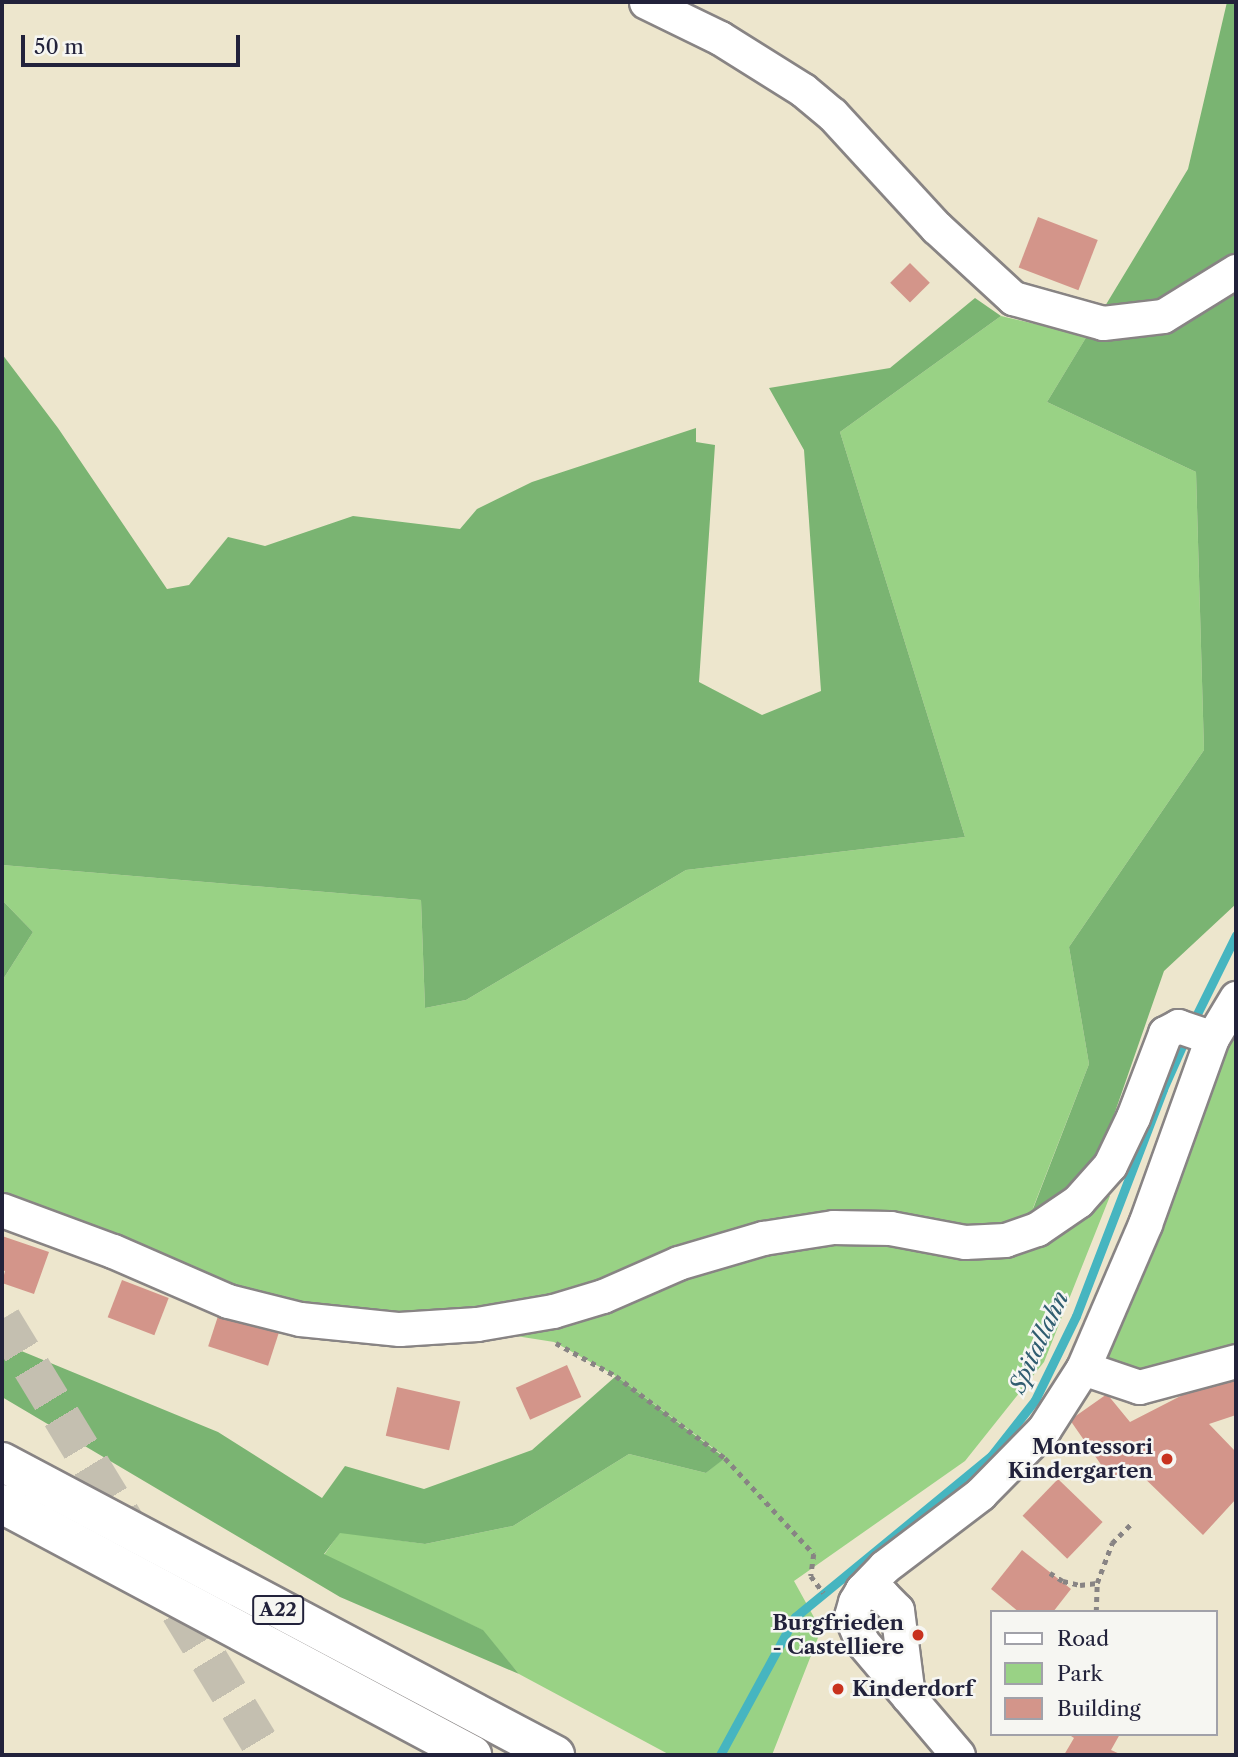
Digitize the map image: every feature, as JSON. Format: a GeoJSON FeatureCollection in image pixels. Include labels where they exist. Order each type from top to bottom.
{"type":"FeatureCollection","features":[{"type":"Feature","properties":{"kind":"highway","name":"A22"},"geometry":{"type":"LineString","coordinates":[[2,1462],[555,1755]]}},
{"type":"Feature","properties":{"kind":"highway","name":"A22"},"geometry":{"type":"LineString","coordinates":[[2,1504],[472,1755]]}},
{"type":"Feature","properties":{"kind":"street"},"geometry":{"type":"LineString","coordinates":[[646,2],[720,38],[803,90],[832,114],[936,227],[1013,298],[1103,323],[1139,319],[1163,316],[1236,271]]}},
{"type":"Feature","properties":{"kind":"street"},"geometry":{"type":"LineString","coordinates":[[957,1755],[862,1642],[852,1616],[862,1590],[884,1567],[981,1494],[1044,1429],[1083,1368],[1145,1224],[1197,1033],[1236,998]]}},
{"type":"Feature","properties":{"kind":"street"},"geometry":{"type":"LineString","coordinates":[[2,1210],[113,1251],[228,1301],[300,1319],[400,1329],[477,1324],[553,1311],[603,1296],[678,1263],[763,1238],[833,1227],[890,1228],[965,1242],[1005,1240],[1037,1228],[1078,1201],[1110,1165],[1133,1117],[1165,1032],[1197,1033]]}},
{"type":"Feature","properties":{"kind":"street"},"geometry":{"type":"LineString","coordinates":[[1083,1368],[1139,1387],[1236,1361]]}},
{"type":"Feature","properties":{"kind":"path"},"geometry":{"type":"LineString","coordinates":[[554,1342],[616,1376],[725,1458],[814,1554],[811,1576],[832,1604]]}},
{"type":"Feature","properties":{"kind":"path"},"geometry":{"type":"LineString","coordinates":[[1096,1610],[1097,1583],[1112,1543],[1130,1524]]}},
{"type":"Feature","properties":{"kind":"path"},"geometry":{"type":"LineString","coordinates":[[1050,1573],[1063,1581],[1080,1585],[1097,1583]]}},
{"type":"Feature","properties":{"kind":"green space"},"geometry":{"type":"Polygon","coordinates":[[[1227,2],[1236,2],[1236,904],[1164,971],[1089,1187],[1033,1209],[1089,1064],[1069,947],[1204,750],[1196,472],[1047,402],[1188,169],[1227,2]]]}},
{"type":"Feature","properties":{"kind":"green space"},"geometry":{"type":"Polygon","coordinates":[[[975,298],[1001,316],[840,432],[965,837],[686,870],[466,1000],[425,1008],[421,900],[2,865],[2,354],[58,428],[167,589],[189,585],[228,537],[265,546],[353,516],[460,529],[477,509],[532,482],[696,428],[696,442],[715,445],[699,682],[762,715],[821,691],[804,450],[769,388],[890,368],[975,298]]]}},
{"type":"Feature","properties":{"kind":"green space"},"geometry":{"type":"Polygon","coordinates":[[[1001,316],[1087,336],[1047,402],[1196,472],[1204,750],[1069,947],[1089,1064],[1033,1208],[1089,1187],[1110,1196],[1044,1362],[965,1461],[794,1581],[821,1630],[772,1755],[670,1755],[519,1674],[482,1630],[324,1555],[340,1532],[425,1544],[513,1526],[629,1454],[706,1473],[725,1457],[616,1376],[554,1342],[297,1301],[2,1223],[2,981],[33,932],[2,900],[2,865],[421,900],[425,1008],[466,1000],[686,870],[965,837],[840,432],[1001,316]]]}},
{"type":"Feature","properties":{"kind":"green space"},"geometry":{"type":"Polygon","coordinates":[[[2,900],[33,932],[2,981],[2,900]]]}},
{"type":"Feature","properties":{"kind":"green space"},"geometry":{"type":"Polygon","coordinates":[[[1236,979],[1236,1353],[1139,1378],[1083,1368],[1236,979]]]}},
{"type":"Feature","properties":{"kind":"green space"},"geometry":{"type":"Polygon","coordinates":[[[2,1343],[218,1432],[322,1498],[345,1466],[424,1489],[532,1450],[616,1376],[725,1458],[706,1473],[629,1454],[513,1526],[425,1544],[340,1533],[324,1554],[483,1630],[519,1674],[340,1597],[2,1397],[2,1343]]]}},
{"type":"Feature","properties":{"kind":"building"},"geometry":{"type":"Polygon","coordinates":[[[1038,217],[1098,240],[1078,290],[1019,267],[1038,217]]]}},
{"type":"Feature","properties":{"kind":"building"},"geometry":{"type":"Polygon","coordinates":[[[910,263],[930,283],[910,303],[890,283],[910,263]]]}},
{"type":"Feature","properties":{"kind":"building"},"geometry":{"type":"Polygon","coordinates":[[[2,1236],[49,1252],[34,1294],[2,1283],[5,1271],[2,1270],[2,1236]]]}},
{"type":"Feature","properties":{"kind":"building"},"geometry":{"type":"Polygon","coordinates":[[[122,1280],[169,1298],[154,1335],[108,1317],[122,1280]]]}},
{"type":"Feature","properties":{"kind":"building"},"geometry":{"type":"Polygon","coordinates":[[[219,1313],[279,1332],[268,1366],[208,1346],[219,1313]]]}},
{"type":"Feature","properties":{"kind":"building"},"geometry":{"type":"Polygon","coordinates":[[[567,1365],[581,1397],[530,1420],[516,1388],[567,1365]]]}},
{"type":"Feature","properties":{"kind":"building","name":"Montessori Kindergarten"},"geometry":{"type":"Polygon","coordinates":[[[1236,1375],[1236,1415],[1209,1424],[1236,1452],[1236,1499],[1203,1535],[1132,1466],[1111,1479],[1070,1420],[1107,1394],[1130,1422],[1204,1384],[1236,1375]]]}},
{"type":"Feature","properties":{"kind":"building"},"geometry":{"type":"Polygon","coordinates":[[[397,1387],[460,1402],[449,1450],[386,1436],[397,1387]]]}},
{"type":"Feature","properties":{"kind":"building"},"geometry":{"type":"Polygon","coordinates":[[[1058,1479],[1103,1522],[1067,1559],[1023,1516],[1058,1479]]]}},
{"type":"Feature","properties":{"kind":"building"},"geometry":{"type":"Polygon","coordinates":[[[1022,1550],[1071,1589],[1055,1610],[1017,1610],[991,1589],[1022,1550]]]}},
{"type":"Feature","properties":{"kind":"building"},"geometry":{"type":"Polygon","coordinates":[[[1071,1736],[1119,1736],[1111,1750],[1122,1755],[1064,1755],[1074,1738],[1071,1736]]]}},
{"type":"Feature","properties":{"kind":"waterway","name":"Spitallahn"},"geometry":{"type":"LineString","coordinates":[[1192,1024],[1236,935]]}},
{"type":"Feature","properties":{"kind":"waterway","name":"Spitallahn"},"geometry":{"type":"LineString","coordinates":[[720,1755],[795,1617],[991,1456],[1035,1400],[1076,1316],[1163,1089],[1186,1037]]}},
{"type":"Feature","properties":{"kind":"tunnel"},"geometry":{"type":"LineString","coordinates":[[2,1319],[267,1755]]}},
{"type":"Feature","properties":{"kind":"place","name":"Montessori Kindergarten"},"geometry":{"type":"Point","coordinates":[1167,1459]}},
{"type":"Feature","properties":{"kind":"place","name":"Burgfrieden - Castelliere"},"geometry":{"type":"Point","coordinates":[918,1635]}},
{"type":"Feature","properties":{"kind":"place","name":"Kinderdorf"},"geometry":{"type":"Point","coordinates":[838,1689]}}]}
